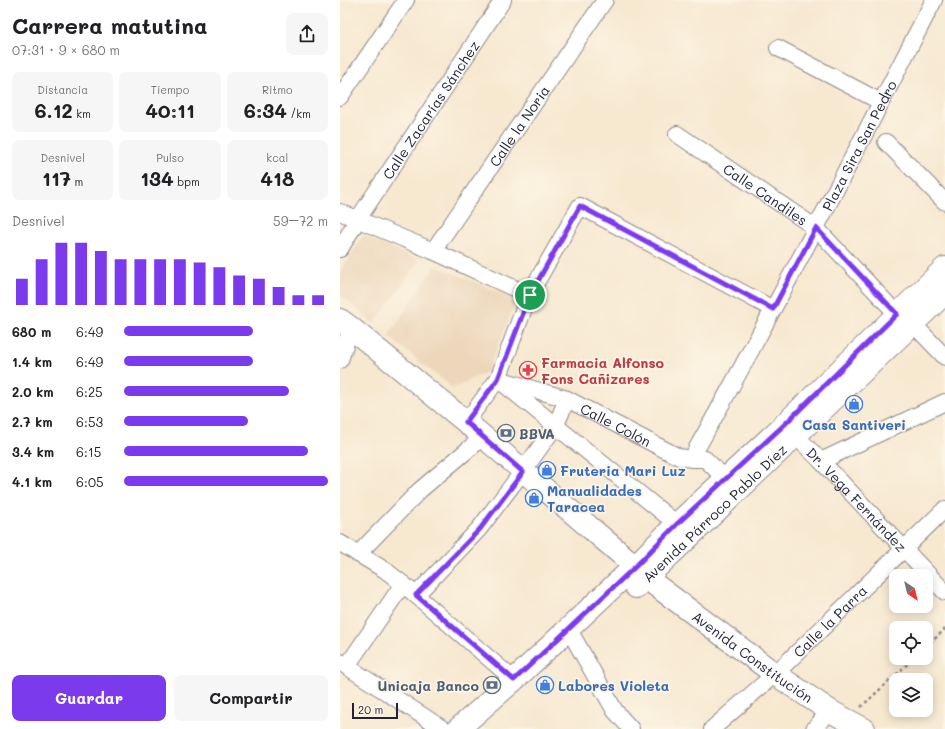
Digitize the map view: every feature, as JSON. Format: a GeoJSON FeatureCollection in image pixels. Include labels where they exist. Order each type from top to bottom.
{"type":"FeatureCollection","features":[{"type":"Feature","properties":{"kind":"main road","name":"Avenida Párroco Pablo Díez"},"geometry":{"type":"LineString","coordinates":[[458,729],[514,680],[572,634],[641,572],[906,318],[945,268]]}},
{"type":"Feature","properties":{"kind":"main road","name":"Avenida Párroco Pablo Díez"},"geometry":{"type":"LineString","coordinates":[[906,318],[945,293]]}},
{"type":"Feature","properties":{"kind":"main road","name":"Avenida Constitución"},"geometry":{"type":"LineString","coordinates":[[346,324],[466,422],[641,572],[775,674],[847,720]]}},
{"type":"Feature","properties":{"kind":"main road","name":"Avenida Párroco Pablo Díez"},"geometry":{"type":"LineString","coordinates":[[641,572],[677,524],[726,479],[790,430]]}},
{"type":"Feature","properties":{"kind":"main road"},"geometry":{"type":"LineString","coordinates":[[641,572],[722,494],[726,479]]}},
{"type":"Feature","properties":{"kind":"main road","name":"Avenida Párroco Pablo Díez"},"geometry":{"type":"LineString","coordinates":[[479,729],[572,634]]}},
{"type":"Feature","properties":{"kind":"street"},"geometry":{"type":"LineString","coordinates":[[340,97],[406,0]]}},
{"type":"Feature","properties":{"kind":"street","name":"Calle Zacarías Sánchez"},"geometry":{"type":"LineString","coordinates":[[340,249],[358,219],[503,0]]}},
{"type":"Feature","properties":{"kind":"street","name":"Calle la Noria"},"geometry":{"type":"LineString","coordinates":[[433,251],[605,0]]}},
{"type":"Feature","properties":{"kind":"street","name":"Plaza Sira San Pedro"},"geometry":{"type":"LineString","coordinates":[[693,459],[697,448],[735,381],[816,228],[934,0]]}},
{"type":"Feature","properties":{"kind":"street"},"geometry":{"type":"LineString","coordinates":[[939,0],[941,5],[945,8]]}},
{"type":"Feature","properties":{"kind":"street"},"geometry":{"type":"LineString","coordinates":[[778,48],[881,102]]}},
{"type":"Feature","properties":{"kind":"street","name":"Calle Candiles"},"geometry":{"type":"LineString","coordinates":[[677,134],[816,228],[945,357]]}},
{"type":"Feature","properties":{"kind":"street"},"geometry":{"type":"LineString","coordinates":[[886,142],[945,202]]}},
{"type":"Feature","properties":{"kind":"street"},"geometry":{"type":"LineString","coordinates":[[466,422],[498,379],[530,295],[580,206],[773,309]]}},
{"type":"Feature","properties":{"kind":"street"},"geometry":{"type":"LineString","coordinates":[[340,212],[433,251],[530,295]]}},
{"type":"Feature","properties":{"kind":"street"},"geometry":{"type":"LineString","coordinates":[[340,360],[346,324]]}},
{"type":"Feature","properties":{"kind":"street"},"geometry":{"type":"LineString","coordinates":[[498,379],[677,524]]}},
{"type":"Feature","properties":{"kind":"street","name":"Calle Colón"},"geometry":{"type":"LineString","coordinates":[[498,379],[567,399],[679,457],[705,459],[726,479]]}},
{"type":"Feature","properties":{"kind":"street"},"geometry":{"type":"LineString","coordinates":[[416,595],[480,529],[556,425],[567,399]]}},
{"type":"Feature","properties":{"kind":"street"},"geometry":{"type":"LineString","coordinates":[[821,461],[945,402]]}},
{"type":"Feature","properties":{"kind":"street","name":"Dr. Vega Fernández"},"geometry":{"type":"LineString","coordinates":[[790,430],[945,592]]}},
{"type":"Feature","properties":{"kind":"street"},"geometry":{"type":"LineString","coordinates":[[358,554],[420,490],[483,437]]}},
{"type":"Feature","properties":{"kind":"street","name":"Calle la Parra"},"geometry":{"type":"LineString","coordinates":[[712,729],[775,674],[945,509]]}},
{"type":"Feature","properties":{"kind":"street"},"geometry":{"type":"LineString","coordinates":[[340,543],[385,570],[403,584],[514,680]]}},
{"type":"Feature","properties":{"kind":"street"},"geometry":{"type":"LineString","coordinates":[[403,584],[343,664],[443,729]]}},
{"type":"Feature","properties":{"kind":"street"},"geometry":{"type":"LineString","coordinates":[[572,634],[615,711],[631,729]]}},
{"type":"Feature","properties":{"kind":"street"},"geometry":{"type":"LineString","coordinates":[[814,729],[847,720]]}},
{"type":"Feature","properties":{"kind":"path"},"geometry":{"type":"LineString","coordinates":[[933,640],[945,629]]}},
{"type":"Feature","properties":{"kind":"path"},"geometry":{"type":"LineString","coordinates":[[847,720],[906,665]]}},
{"type":"Feature","properties":{"kind":"shaded area"},"geometry":{"type":"Polygon","coordinates":[[[363,236],[419,260],[374,324],[340,294],[340,272],[363,236]]]}},
{"type":"Feature","properties":{"kind":"shaded area"},"geometry":{"type":"Polygon","coordinates":[[[435,266],[510,296],[514,306],[487,372],[453,388],[388,336],[435,266]]]}},
{"type":"Feature","properties":{"kind":"place","name":"Farmacia Alfonso Fons Cañizares"},"geometry":{"type":"Point","coordinates":[528,370]}},
{"type":"Feature","properties":{"kind":"place","name":"Casa Santiveri"},"geometry":{"type":"Point","coordinates":[854,404]}},
{"type":"Feature","properties":{"kind":"place","name":"BBVA"},"geometry":{"type":"Point","coordinates":[506,433]}},
{"type":"Feature","properties":{"kind":"place","name":"Fruteria Mari Luz"},"geometry":{"type":"Point","coordinates":[547,470]}},
{"type":"Feature","properties":{"kind":"place","name":"Manualidades Taracea"},"geometry":{"type":"Point","coordinates":[534,498]}},
{"type":"Feature","properties":{"kind":"place","name":"Unicaja Banco"},"geometry":{"type":"Point","coordinates":[492,685]}},
{"type":"Feature","properties":{"kind":"place","name":"Labores Violeta"},"geometry":{"type":"Point","coordinates":[545,685]}},
{"type":"Feature","properties":{"kind":"route"},"geometry":{"type":"LineString","coordinates":[[580,206],[773,309],[816,228],[897,314],[784,425],[677,524],[636,566],[514,680],[416,595],[480,529],[523,472],[466,422],[498,379],[530,295],[580,206]]}}]}
